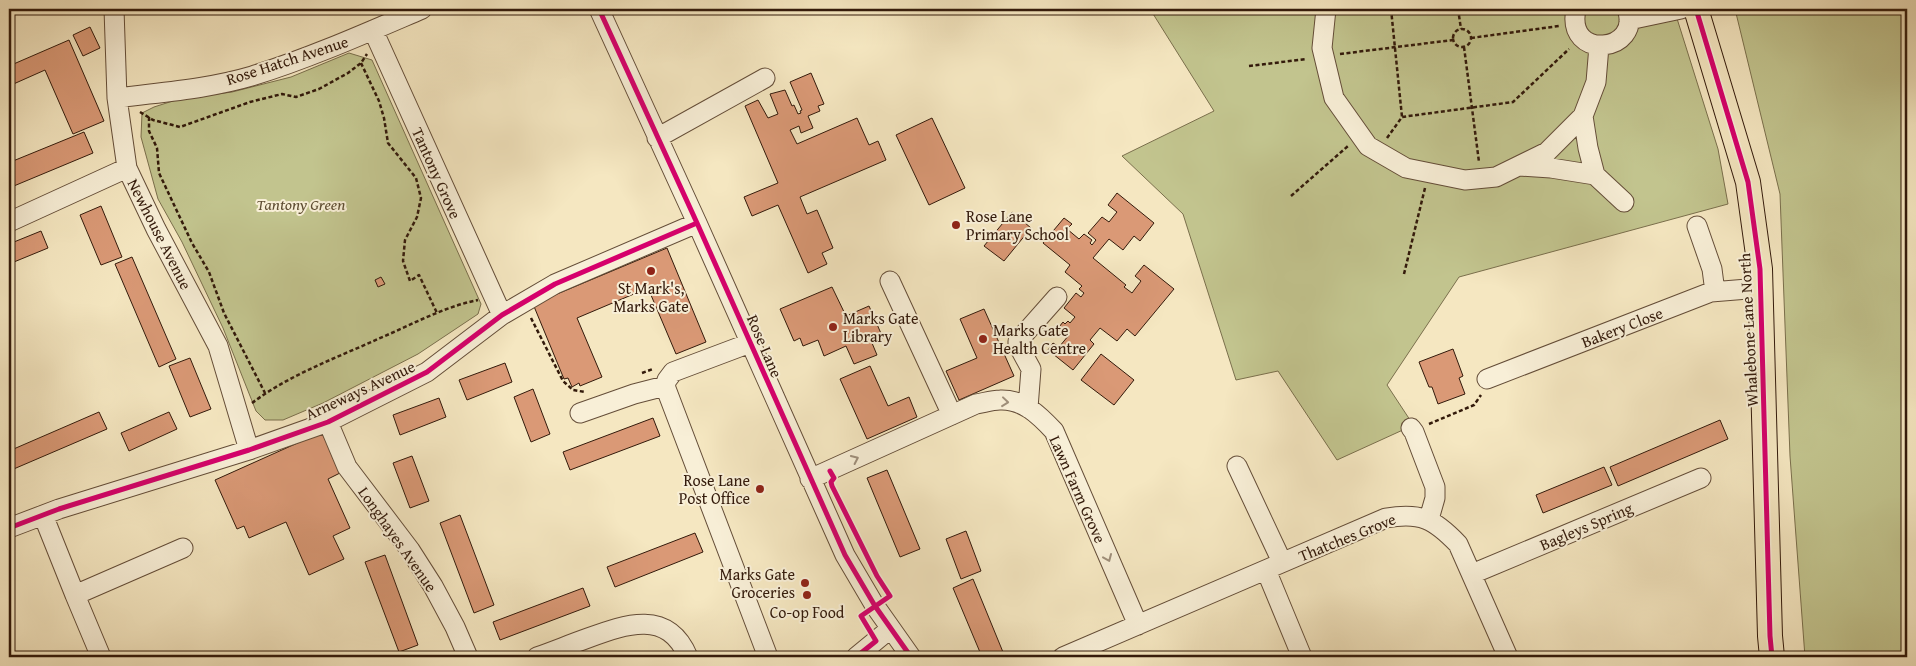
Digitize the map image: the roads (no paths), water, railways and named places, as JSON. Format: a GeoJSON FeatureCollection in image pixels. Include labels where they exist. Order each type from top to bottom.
{"type":"FeatureCollection","features":[{"type":"Feature","properties":{"kind":"main road","name":"Whalebone Lane North"},"geometry":{"type":"LineString","coordinates":[[1696,9],[1748,182],[1760,268],[1772,657]]}},
{"type":"Feature","properties":{"kind":"street","name":"Newhouse Avenue"},"geometry":{"type":"LineString","coordinates":[[114,9],[117,98],[127,168],[156,229],[218,346],[249,450]]}},
{"type":"Feature","properties":{"kind":"street","name":"Rose Hatch Avenue"},"geometry":{"type":"LineString","coordinates":[[117,98],[205,86],[251,76],[375,34],[422,9]]}},
{"type":"Feature","properties":{"kind":"street","name":"Rose Lane"},"geometry":{"type":"LineString","coordinates":[[598,9],[697,223],[845,555],[890,629],[911,657]]}},
{"type":"Feature","properties":{"kind":"street"},"geometry":{"type":"LineString","coordinates":[[1326,9],[1322,48],[1334,98],[1368,146],[1406,168],[1465,180],[1496,177],[1547,152],[1583,116],[1596,82],[1599,46]]}},
{"type":"Feature","properties":{"kind":"street"},"geometry":{"type":"LineString","coordinates":[[1577,23],[1590,44],[1599,46],[1611,45],[1625,33],[1628,14],[1681,9]]}},
{"type":"Feature","properties":{"kind":"street","name":"Tantony Grove"},"geometry":{"type":"LineString","coordinates":[[375,34],[502,315]]}},
{"type":"Feature","properties":{"kind":"street"},"geometry":{"type":"LineString","coordinates":[[657,138],[765,78]]}},
{"type":"Feature","properties":{"kind":"street"},"geometry":{"type":"LineString","coordinates":[[1583,116],[1595,175],[1624,202]]}},
{"type":"Feature","properties":{"kind":"street"},"geometry":{"type":"LineString","coordinates":[[1519,166],[1551,168],[1595,175]]}},
{"type":"Feature","properties":{"kind":"street"},"geometry":{"type":"LineString","coordinates":[[9,222],[127,168]]}},
{"type":"Feature","properties":{"kind":"street","name":"Arneways Avenue"},"geometry":{"type":"LineString","coordinates":[[9,528],[43,515],[249,450],[328,422],[427,372],[502,315],[555,284],[697,223]]}},
{"type":"Feature","properties":{"kind":"street"},"geometry":{"type":"LineString","coordinates":[[1697,226],[1712,268],[1715,292]]}},
{"type":"Feature","properties":{"kind":"street"},"geometry":{"type":"LineString","coordinates":[[890,281],[952,415]]}},
{"type":"Feature","properties":{"kind":"street","name":"Bakery Close"},"geometry":{"type":"LineString","coordinates":[[1485,385],[1715,292],[1760,288]]}},
{"type":"Feature","properties":{"kind":"street"},"geometry":{"type":"LineString","coordinates":[[1028,408],[1031,370],[1018,346],[1018,341],[1056,298]]}},
{"type":"Feature","properties":{"kind":"street"},"geometry":{"type":"LineString","coordinates":[[750,343],[673,372],[665,386],[768,657]]}},
{"type":"Feature","properties":{"kind":"street"},"geometry":{"type":"LineString","coordinates":[[580,413],[634,394],[665,386]]}},
{"type":"Feature","properties":{"kind":"street","name":"Lawn Farm Grove"},"geometry":{"type":"LineString","coordinates":[[810,479],[976,404],[1000,400],[1023,404],[1040,415],[1054,431],[1138,625]]}},
{"type":"Feature","properties":{"kind":"street","name":"Longhayes Avenue"},"geometry":{"type":"LineString","coordinates":[[328,422],[347,467],[410,550],[433,586],[455,626],[468,657]]}},
{"type":"Feature","properties":{"kind":"street"},"geometry":{"type":"LineString","coordinates":[[1412,430],[1434,487],[1435,498],[1429,519]]}},
{"type":"Feature","properties":{"kind":"street","name":"Thatches Grove"},"geometry":{"type":"LineString","coordinates":[[1237,466],[1274,566]]}},
{"type":"Feature","properties":{"kind":"street","name":"Bagleys Spring"},"geometry":{"type":"LineString","coordinates":[[1472,574],[1701,478]]}},
{"type":"Feature","properties":{"kind":"street"},"geometry":{"type":"LineString","coordinates":[[43,515],[101,657]]}},
{"type":"Feature","properties":{"kind":"street","name":"Thatches Grove"},"geometry":{"type":"LineString","coordinates":[[1063,657],[1386,518],[1403,515],[1429,519],[1446,531],[1458,544],[1508,657]]}},
{"type":"Feature","properties":{"kind":"street"},"geometry":{"type":"LineString","coordinates":[[75,595],[183,548]]}},
{"type":"Feature","properties":{"kind":"street"},"geometry":{"type":"LineString","coordinates":[[1274,566],[1302,657]]}},
{"type":"Feature","properties":{"kind":"street"},"geometry":{"type":"LineString","coordinates":[[538,657],[615,628],[636,623],[648,624],[671,633],[684,648],[688,657]]}},
{"type":"Feature","properties":{"kind":"street"},"geometry":{"type":"LineString","coordinates":[[856,657],[890,629]]}},
{"type":"Feature","properties":{"kind":"place","name":"Rose Lane Primary School"},"geometry":{"type":"Point","coordinates":[956,225]}},
{"type":"Feature","properties":{"kind":"place","name":"St Mark's, Marks Gate"},"geometry":{"type":"Point","coordinates":[651,271]}},
{"type":"Feature","properties":{"kind":"place","name":"Marks Gate Library"},"geometry":{"type":"Point","coordinates":[833,327]}},
{"type":"Feature","properties":{"kind":"place","name":"Marks Gate Health Centre"},"geometry":{"type":"Point","coordinates":[983,339]}},
{"type":"Feature","properties":{"kind":"place","name":"Rose Lane Post Office"},"geometry":{"type":"Point","coordinates":[760,489]}},
{"type":"Feature","properties":{"kind":"place","name":"Marks Gate Groceries"},"geometry":{"type":"Point","coordinates":[805,583]}},
{"type":"Feature","properties":{"kind":"place","name":"Co-op Food"},"geometry":{"type":"Point","coordinates":[807,595]}},
{"type":"Feature","properties":{"kind":"park label","name":"Tantony Green"},"geometry":{"type":"Point","coordinates":[301,204]}}]}
